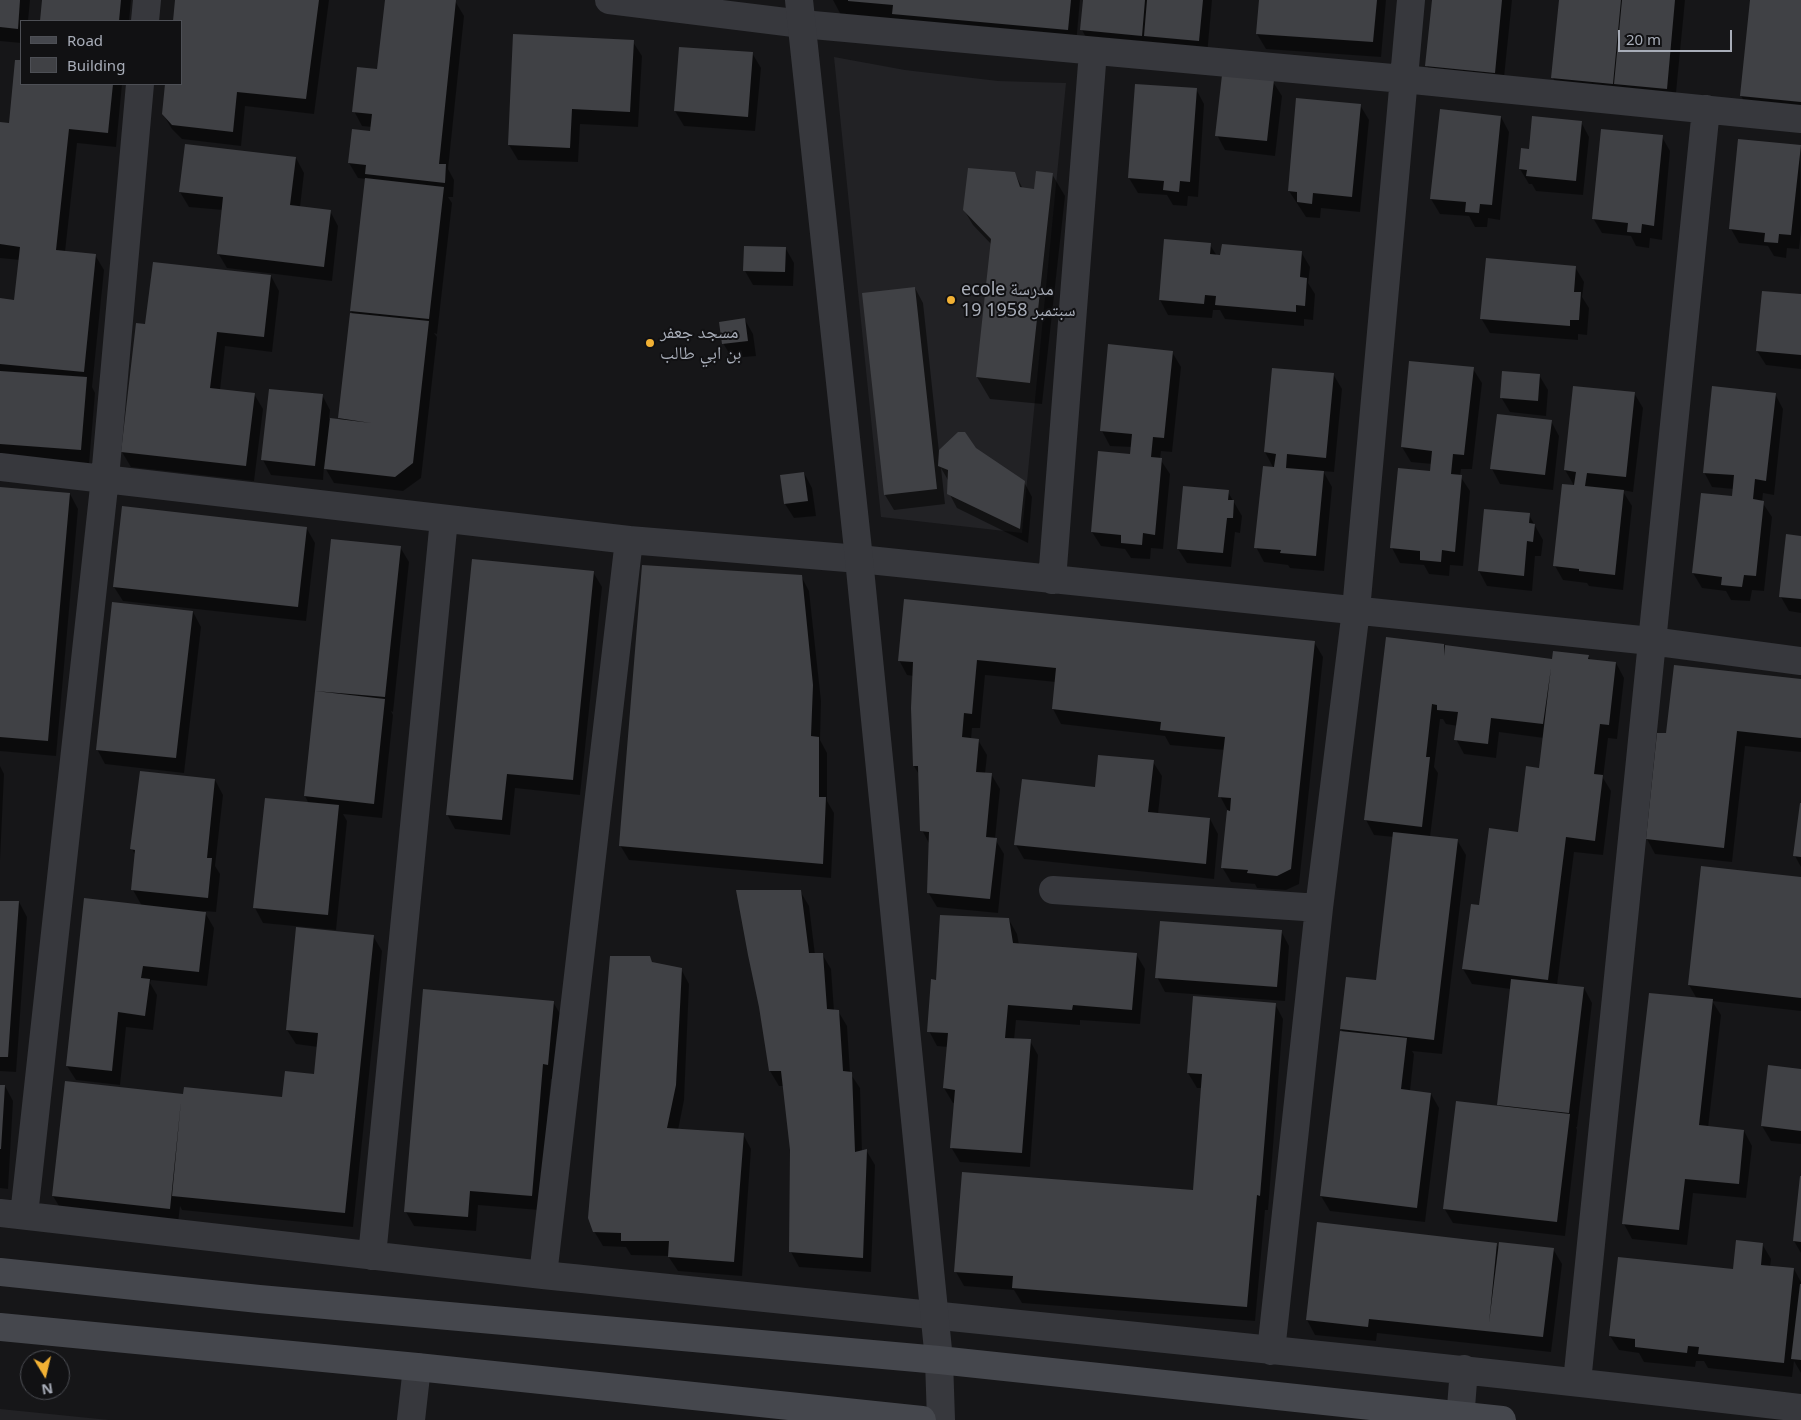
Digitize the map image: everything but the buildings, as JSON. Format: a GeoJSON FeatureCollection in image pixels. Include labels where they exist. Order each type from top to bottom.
{"type":"FeatureCollection","features":[{"type":"Feature","properties":{"kind":"main road"},"geometry":{"type":"LineString","coordinates":[[0,1272],[269,1300],[939,1360],[1502,1420]]}},
{"type":"Feature","properties":{"kind":"main road"},"geometry":{"type":"LineString","coordinates":[[0,1327],[417,1367],[922,1420]]}},
{"type":"Feature","properties":{"kind":"street"},"geometry":{"type":"LineString","coordinates":[[145,20],[147,0]]}},
{"type":"Feature","properties":{"kind":"street"},"geometry":{"type":"LineString","coordinates":[[609,0],[800,12],[1093,51],[1403,79],[1801,119]]}},
{"type":"Feature","properties":{"kind":"street"},"geometry":{"type":"LineString","coordinates":[[1271,1351],[1319,908],[1356,610],[1411,0]]}},
{"type":"Feature","properties":{"kind":"street"},"geometry":{"type":"LineString","coordinates":[[800,12],[859,558],[939,1360],[941,1420]]}},
{"type":"Feature","properties":{"kind":"street"},"geometry":{"type":"LineString","coordinates":[[1052,580],[1093,51]]}},
{"type":"Feature","properties":{"kind":"street"},"geometry":{"type":"LineString","coordinates":[[140,85],[105,478],[12,1214],[543,1275],[1271,1351],[1464,1369],[1801,1408]]}},
{"type":"Feature","properties":{"kind":"street"},"geometry":{"type":"LineString","coordinates":[[1577,1382],[1706,109]]}},
{"type":"Feature","properties":{"kind":"street"},"geometry":{"type":"LineString","coordinates":[[0,468],[105,478],[629,540],[859,558],[1052,580],[1651,641],[1801,661]]}},
{"type":"Feature","properties":{"kind":"street"},"geometry":{"type":"LineString","coordinates":[[372,1256],[444,519]]}},
{"type":"Feature","properties":{"kind":"street"},"geometry":{"type":"LineString","coordinates":[[543,1275],[629,540]]}},
{"type":"Feature","properties":{"kind":"street"},"geometry":{"type":"LineString","coordinates":[[1053,890],[1319,908]]}},
{"type":"Feature","properties":{"kind":"street"},"geometry":{"type":"LineString","coordinates":[[411,1420],[417,1367]]}},
{"type":"Feature","properties":{"kind":"street"},"geometry":{"type":"LineString","coordinates":[[1460,1417],[1464,1369]]}},
{"type":"Feature","properties":{"kind":"shaded area","name":"ecole مدرسة 19 سبتمبر 1958"},"geometry":{"type":"Polygon","coordinates":[[[834,57],[905,70],[998,81],[1066,83],[1022,533],[881,517],[834,57]]]}},
{"type":"Feature","properties":{"kind":"shaded area"},"geometry":{"type":"Polygon","coordinates":[[[0,1409],[109,1420],[0,1420],[0,1409]]]}},
{"type":"Feature","properties":{"kind":"place","name":"ecole مدرسة 19 سبتمبر 1958"},"geometry":{"type":"Point","coordinates":[951,300]}},
{"type":"Feature","properties":{"kind":"place","name":"مسجد جعفر بن ابي طالب"},"geometry":{"type":"Point","coordinates":[650,343]}}]}
